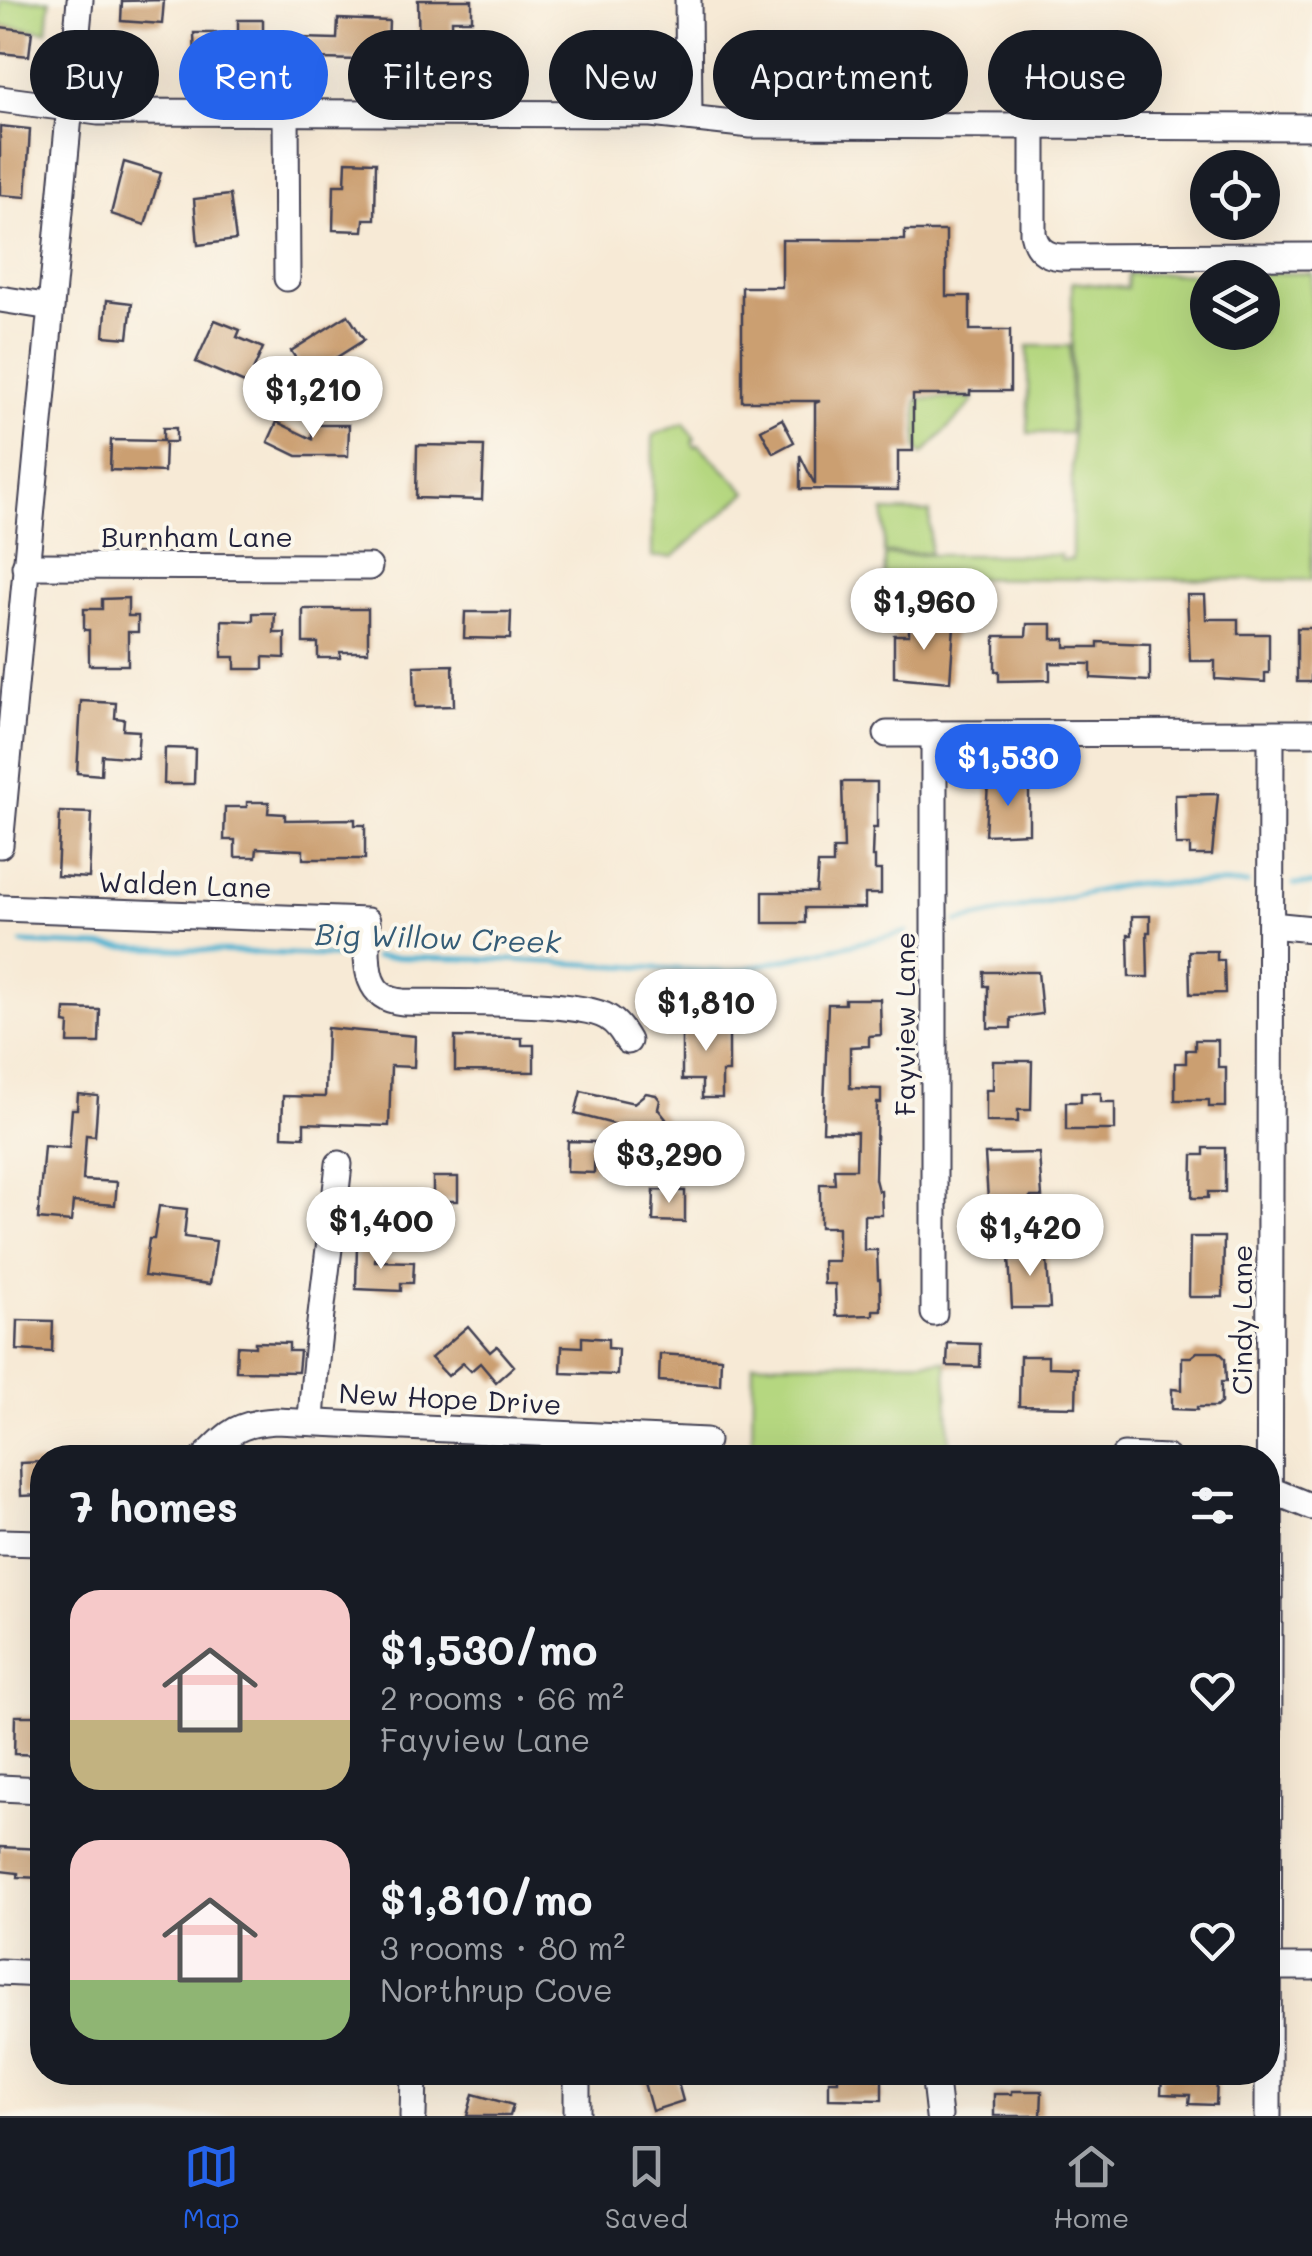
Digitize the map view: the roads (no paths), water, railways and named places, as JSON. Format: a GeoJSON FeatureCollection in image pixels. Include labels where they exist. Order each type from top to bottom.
{"type":"FeatureCollection","features":[{"type":"Feature","properties":{"kind":"street"},"geometry":{"type":"LineString","coordinates":[[77,30],[80,0]]}},
{"type":"Feature","properties":{"kind":"street"},"geometry":{"type":"LineString","coordinates":[[688,0],[688,30]]}},
{"type":"Feature","properties":{"kind":"street"},"geometry":{"type":"LineString","coordinates":[[0,98],[30,102]]}},
{"type":"Feature","properties":{"kind":"street"},"geometry":{"type":"LineString","coordinates":[[328,113],[549,114]]}},
{"type":"Feature","properties":{"kind":"street"},"geometry":{"type":"LineString","coordinates":[[693,118],[751,125],[1312,126]]}},
{"type":"Feature","properties":{"kind":"street"},"geometry":{"type":"LineString","coordinates":[[0,846],[69,120]]}},
{"type":"Feature","properties":{"kind":"street"},"geometry":{"type":"LineString","coordinates":[[286,120],[286,278]]}},
{"type":"Feature","properties":{"kind":"street"},"geometry":{"type":"LineString","coordinates":[[1033,125],[1033,233],[1046,254],[1312,256]]}},
{"type":"Feature","properties":{"kind":"street"},"geometry":{"type":"LineString","coordinates":[[0,300],[51,307]]}},
{"type":"Feature","properties":{"kind":"street","name":"Burnham Lane"},"geometry":{"type":"LineString","coordinates":[[25,566],[368,566]]}},
{"type":"Feature","properties":{"kind":"street"},"geometry":{"type":"LineString","coordinates":[[887,734],[1312,733]]}},
{"type":"Feature","properties":{"kind":"street","name":"Fayview Lane"},"geometry":{"type":"LineString","coordinates":[[934,734],[934,1313]]}},
{"type":"Feature","properties":{"kind":"street","name":"Cindy Lane"},"geometry":{"type":"LineString","coordinates":[[1269,1445],[1271,734]]}},
{"type":"Feature","properties":{"kind":"street","name":"Walden Lane"},"geometry":{"type":"LineString","coordinates":[[0,908],[367,928],[368,972],[378,993],[394,1001],[574,1008],[607,1016],[628,1041]]}},
{"type":"Feature","properties":{"kind":"street"},"geometry":{"type":"LineString","coordinates":[[1271,925],[1312,929]]}},
{"type":"Feature","properties":{"kind":"street"},"geometry":{"type":"LineString","coordinates":[[311,1421],[319,1313],[328,1269],[339,1164]]}},
{"type":"Feature","properties":{"kind":"street","name":"New Hope Drive"},"geometry":{"type":"LineString","coordinates":[[218,1445],[236,1428],[252,1422],[311,1421],[706,1442]]}},
{"type":"Feature","properties":{"kind":"street"},"geometry":{"type":"LineString","coordinates":[[1280,1494],[1312,1506]]}},
{"type":"Feature","properties":{"kind":"street"},"geometry":{"type":"LineString","coordinates":[[0,1542],[30,1543]]}},
{"type":"Feature","properties":{"kind":"street"},"geometry":{"type":"LineString","coordinates":[[0,1788],[30,1789]]}},
{"type":"Feature","properties":{"kind":"street"},"geometry":{"type":"LineString","coordinates":[[1280,1967],[1312,1967]]}},
{"type":"Feature","properties":{"kind":"street"},"geometry":{"type":"LineString","coordinates":[[0,1972],[30,1973]]}},
{"type":"Feature","properties":{"kind":"street"},"geometry":{"type":"LineString","coordinates":[[413,2116],[414,2085]]}},
{"type":"Feature","properties":{"kind":"street"},"geometry":{"type":"LineString","coordinates":[[577,2085],[577,2116]]}},
{"type":"Feature","properties":{"kind":"street"},"geometry":{"type":"LineString","coordinates":[[936,2085],[940,2116]]}},
{"type":"Feature","properties":{"kind":"street","name":"Cindy Lane"},"geometry":{"type":"LineString","coordinates":[[1268,2085],[1268,2116]]}},
{"type":"Feature","properties":{"kind":"waterway","name":"Big Willow Creek"},"geometry":{"type":"LineString","coordinates":[[957,922],[1128,884],[1247,884]]}},
{"type":"Feature","properties":{"kind":"waterway","name":"Big Willow Creek"},"geometry":{"type":"LineString","coordinates":[[1294,884],[1312,884]]}},
{"type":"Feature","properties":{"kind":"waterway","name":"Big Willow Creek"},"geometry":{"type":"LineString","coordinates":[[375,957],[729,972],[907,932]]}},
{"type":"Feature","properties":{"kind":"waterway","name":"Big Willow Creek"},"geometry":{"type":"LineString","coordinates":[[22,943],[359,957]]}}]}
